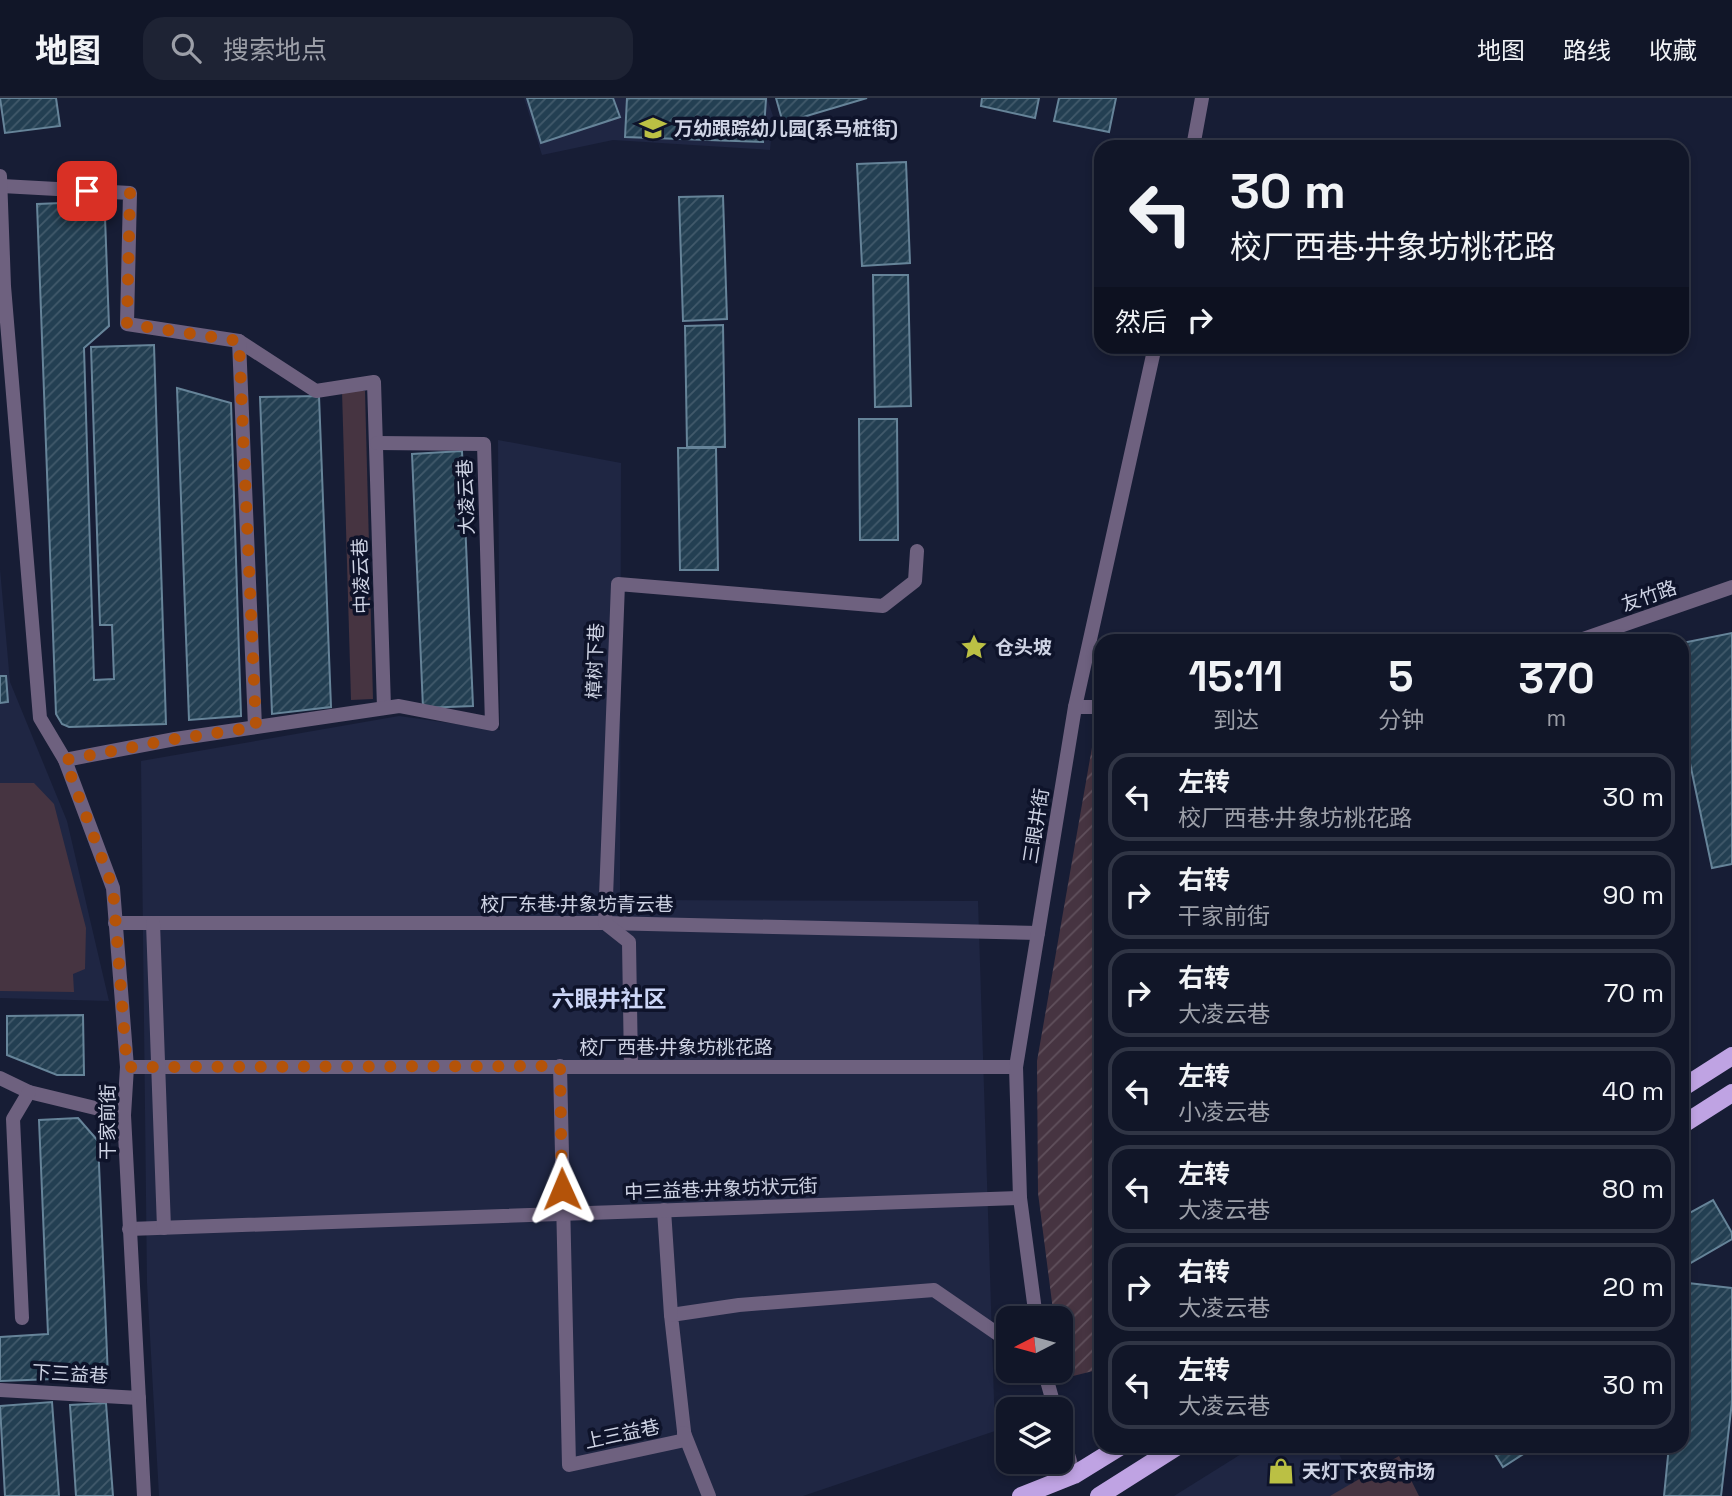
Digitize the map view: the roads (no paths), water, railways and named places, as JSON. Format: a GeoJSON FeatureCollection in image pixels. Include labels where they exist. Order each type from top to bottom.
{"type":"FeatureCollection","features":[{"type":"Feature","properties":{"kind":"main road"},"geometry":{"type":"LineString","coordinates":[[1689,1084],[1732,1056]]}},
{"type":"Feature","properties":{"kind":"main road"},"geometry":{"type":"LineString","coordinates":[[1689,1121],[1732,1093]]}},
{"type":"Feature","properties":{"kind":"main road"},"geometry":{"type":"LineString","coordinates":[[1021,1496],[1074,1475],[1110,1453]]}},
{"type":"Feature","properties":{"kind":"main road"},"geometry":{"type":"LineString","coordinates":[[1099,1496],[1167,1453]]}},
{"type":"Feature","properties":{"kind":"street"},"geometry":{"type":"LineString","coordinates":[[1194,140],[1202,98]]}},
{"type":"Feature","properties":{"kind":"street"},"geometry":{"type":"LineString","coordinates":[[1,181],[130,193],[127,324],[239,341],[316,391],[374,382],[377,443]]}},
{"type":"Feature","properties":{"kind":"street","name":"干家前街"},"geometry":{"type":"LineString","coordinates":[[1,181],[2,287],[40,718],[65,760],[113,888],[127,1067],[124,1115],[144,1496]]}},
{"type":"Feature","properties":{"kind":"street"},"geometry":{"type":"LineString","coordinates":[[239,341],[256,727]]}},
{"type":"Feature","properties":{"kind":"street","name":"三眼井街"},"geometry":{"type":"LineString","coordinates":[[1034,1306],[1020,1198],[1016,1067],[1075,707],[1153,354]]}},
{"type":"Feature","properties":{"kind":"street","name":"大凌云巷"},"geometry":{"type":"LineString","coordinates":[[65,760],[175,739],[399,706],[492,724],[484,444],[377,443]]}},
{"type":"Feature","properties":{"kind":"street","name":"中凌云巷"},"geometry":{"type":"LineString","coordinates":[[377,443],[383,708]]}},
{"type":"Feature","properties":{"kind":"street","name":"樟树下巷"},"geometry":{"type":"LineString","coordinates":[[605,923],[618,584],[883,606],[915,582],[917,551]]}},
{"type":"Feature","properties":{"kind":"street","name":"友竹路"},"geometry":{"type":"LineString","coordinates":[[1597,634],[1732,587]]}},
{"type":"Feature","properties":{"kind":"street"},"geometry":{"type":"LineString","coordinates":[[1075,707],[1094,708]]}},
{"type":"Feature","properties":{"kind":"street","name":"校厂东巷·井象坊青云巷"},"geometry":{"type":"LineString","coordinates":[[116,923],[605,923],[1038,933]]}},
{"type":"Feature","properties":{"kind":"street"},"geometry":{"type":"LineString","coordinates":[[153,923],[163,1228]]}},
{"type":"Feature","properties":{"kind":"street"},"geometry":{"type":"LineString","coordinates":[[605,923],[629,942],[631,1066]]}},
{"type":"Feature","properties":{"kind":"street","name":"上三益巷"},"geometry":{"type":"LineString","coordinates":[[560,1066],[569,1465],[685,1440],[671,1315],[664,1210]]}},
{"type":"Feature","properties":{"kind":"street","name":"校厂西巷·井象坊桃花路"},"geometry":{"type":"LineString","coordinates":[[127,1067],[1016,1067]]}},
{"type":"Feature","properties":{"kind":"street"},"geometry":{"type":"LineString","coordinates":[[0,1078],[29,1092],[124,1115]]}},
{"type":"Feature","properties":{"kind":"street"},"geometry":{"type":"LineString","coordinates":[[22,1318],[13,1119],[29,1092]]}},
{"type":"Feature","properties":{"kind":"street","name":"中三益巷·井象坊状元街"},"geometry":{"type":"LineString","coordinates":[[129,1229],[1020,1198]]}},
{"type":"Feature","properties":{"kind":"street"},"geometry":{"type":"LineString","coordinates":[[671,1315],[739,1305],[934,1290],[996,1333]]}},
{"type":"Feature","properties":{"kind":"street","name":"下三益巷"},"geometry":{"type":"LineString","coordinates":[[0,1390],[139,1398]]}},
{"type":"Feature","properties":{"kind":"street"},"geometry":{"type":"LineString","coordinates":[[684,1433],[709,1496]]}},
{"type":"Feature","properties":{"kind":"place","name":"万幼跟踪幼儿园(系马桩街)"},"geometry":{"type":"Point","coordinates":[653,128]}},
{"type":"Feature","properties":{"kind":"place","name":"仓头坡"},"geometry":{"type":"Point","coordinates":[974,647]}},
{"type":"Feature","properties":{"kind":"place","name":"天灯下农贸市场"},"geometry":{"type":"Point","coordinates":[1281,1471]}},
{"type":"Feature","properties":{"kind":"district","name":"六眼井社区"},"geometry":{"type":"Point","coordinates":[609,999]}}]}
